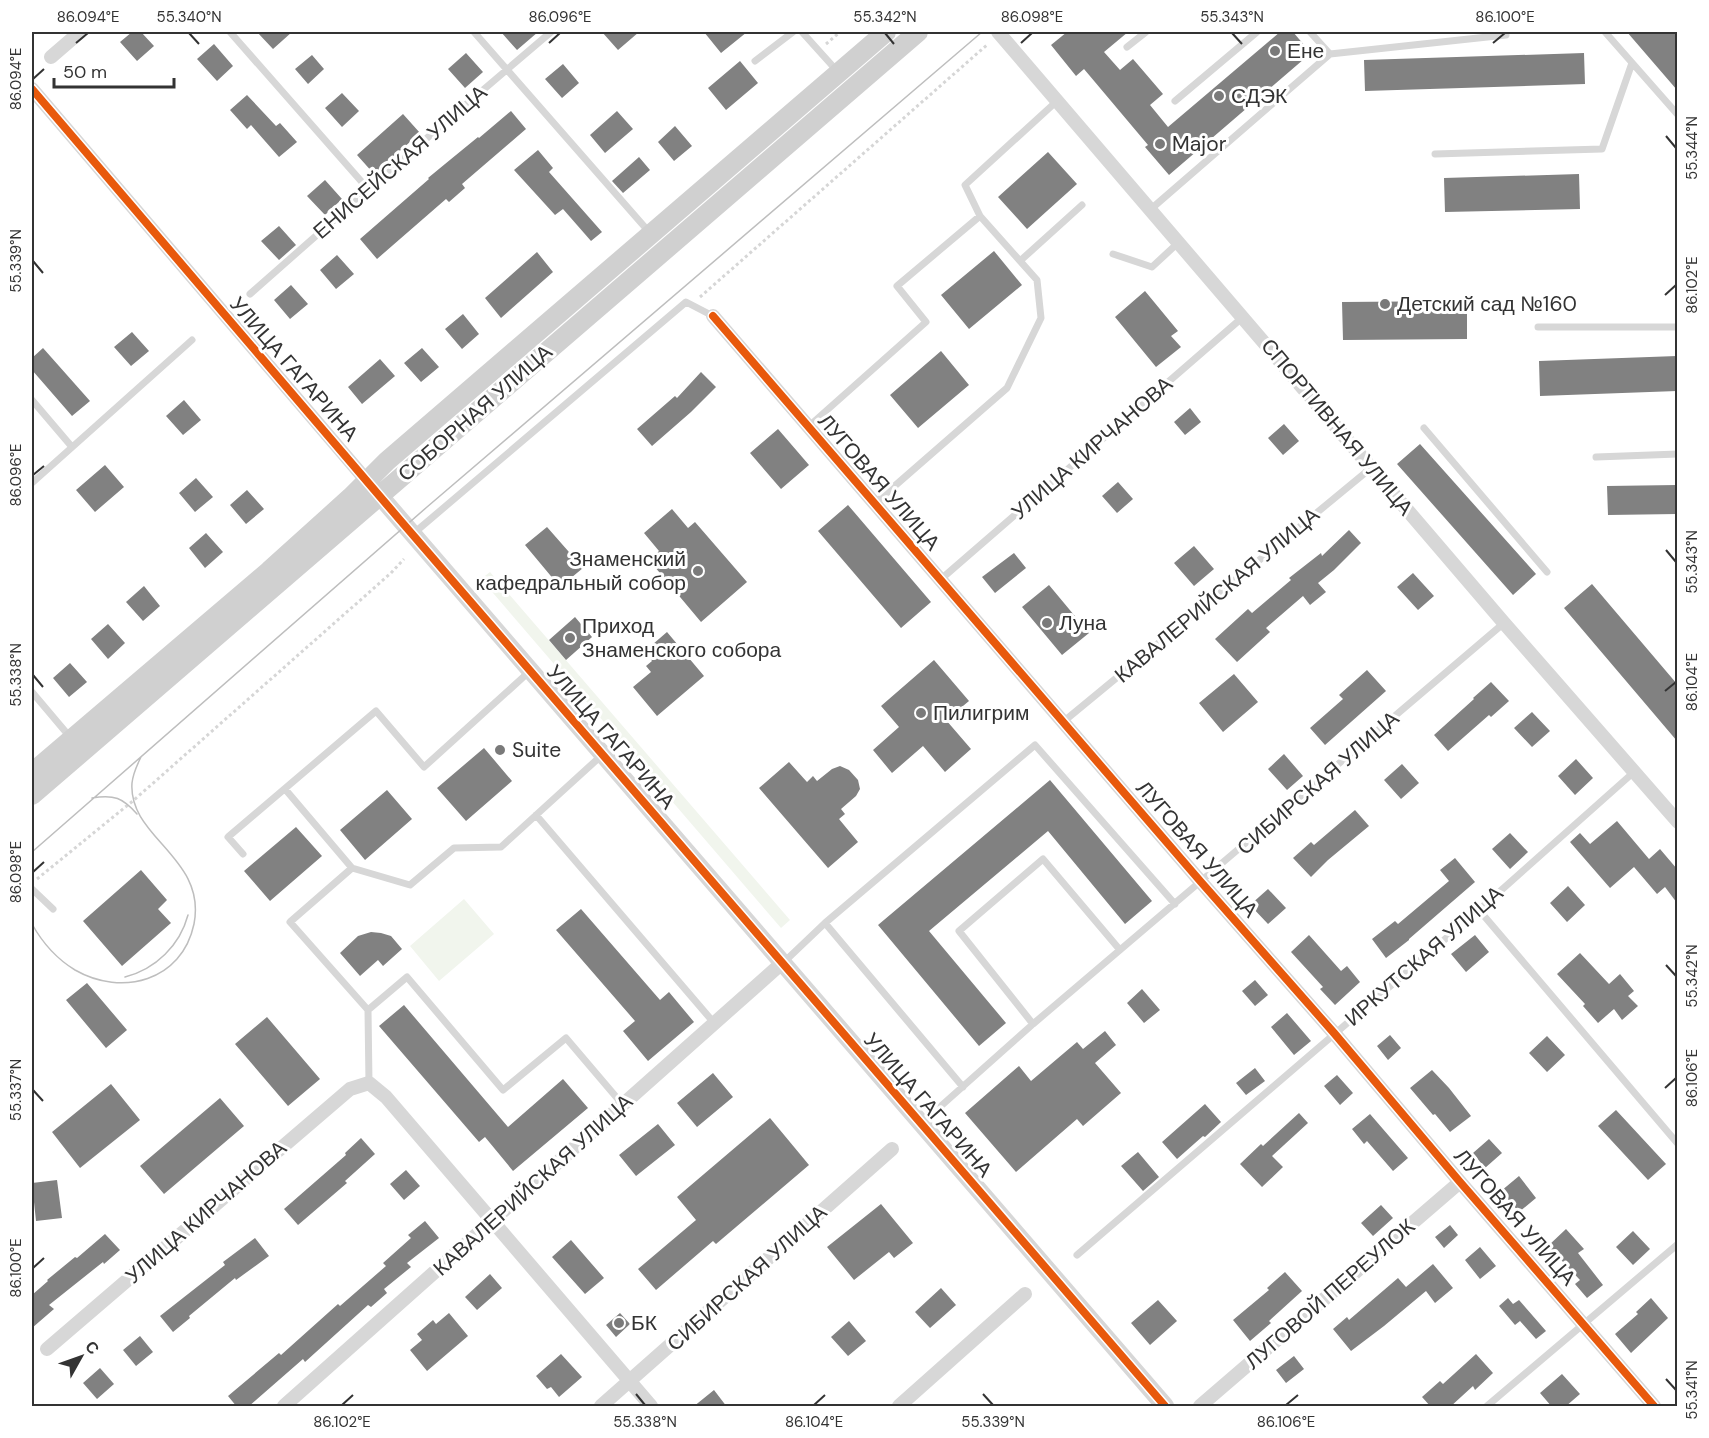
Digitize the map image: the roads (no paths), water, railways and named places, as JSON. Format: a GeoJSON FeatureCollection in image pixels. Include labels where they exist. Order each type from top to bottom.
{"type":"FeatureCollection","features":[{"type":"Feature","properties":{"kind":"main road","name":"СОБОРНАЯ УЛИЦА"},"geometry":{"type":"LineString","coordinates":[[373,489],[387,461],[886,32]]}},
{"type":"Feature","properties":{"kind":"main road","name":"СОБОРНАЯ УЛИЦА"},"geometry":{"type":"LineString","coordinates":[[32,795],[77,745],[373,489],[665,249],[918,32]]}},
{"type":"Feature","properties":{"kind":"main road","name":"СОБОРНАЯ УЛИЦА"},"geometry":{"type":"LineString","coordinates":[[32,773],[77,745]]}},
{"type":"Feature","properties":{"kind":"street"},"geometry":{"type":"LineString","coordinates":[[51,57],[80,32]]}},
{"type":"Feature","properties":{"kind":"street","name":"СПОРТИВНАЯ УЛИЦА"},"geometry":{"type":"LineString","coordinates":[[995,36],[1057,100],[1677,822]]}},
{"type":"Feature","properties":{"kind":"street","name":"УЛИЦА ГАГАРИНА"},"geometry":{"type":"LineString","coordinates":[[32,89],[373,489],[1165,1407]]}},
{"type":"Feature","properties":{"kind":"street"},"geometry":{"type":"LineString","coordinates":[[651,234],[665,249]]}},
{"type":"Feature","properties":{"kind":"street","name":"ЛУГОВАЯ УЛИЦА"},"geometry":{"type":"LineString","coordinates":[[713,315],[1654,1407]]}},
{"type":"Feature","properties":{"kind":"street","name":"КАВАЛЕРИЙСКАЯ УЛИЦА"},"geometry":{"type":"LineString","coordinates":[[284,1407],[782,963]]}},
{"type":"Feature","properties":{"kind":"street"},"geometry":{"type":"LineString","coordinates":[[369,1083],[386,1097],[651,1407]]}},
{"type":"Feature","properties":{"kind":"street","name":"УЛИЦА КИРЧАНОВА"},"geometry":{"type":"LineString","coordinates":[[47,1349],[350,1089],[369,1083]]}},
{"type":"Feature","properties":{"kind":"street","name":"СИБИРСКАЯ УЛИЦА"},"geometry":{"type":"LineString","coordinates":[[601,1407],[892,1149]]}},
{"type":"Feature","properties":{"kind":"street","name":"ЛУГОВОЙ ПЕРЕУЛОК"},"geometry":{"type":"LineString","coordinates":[[1200,1407],[1460,1182]]}},
{"type":"Feature","properties":{"kind":"street"},"geometry":{"type":"LineString","coordinates":[[899,1407],[1025,1294]]}},
{"type":"Feature","properties":{"kind":"lane"},"geometry":{"type":"LineString","coordinates":[[230,32],[368,189]]}},
{"type":"Feature","properties":{"kind":"lane"},"geometry":{"type":"LineString","coordinates":[[474,32],[651,234]]}},
{"type":"Feature","properties":{"kind":"lane","name":"ЕНИСЕЙСКАЯ УЛИЦА"},"geometry":{"type":"LineString","coordinates":[[250,294],[551,32]]}},
{"type":"Feature","properties":{"kind":"lane"},"geometry":{"type":"LineString","coordinates":[[755,61],[793,32]]}},
{"type":"Feature","properties":{"kind":"lane"},"geometry":{"type":"LineString","coordinates":[[802,32],[838,72]]}},
{"type":"Feature","properties":{"kind":"lane"},"geometry":{"type":"LineString","coordinates":[[1127,47],[1146,32]]}},
{"type":"Feature","properties":{"kind":"lane"},"geometry":{"type":"LineString","coordinates":[[1175,101],[1257,32]]}},
{"type":"Feature","properties":{"kind":"lane"},"geometry":{"type":"LineString","coordinates":[[1310,32],[1330,54]]}},
{"type":"Feature","properties":{"kind":"lane"},"geometry":{"type":"LineString","coordinates":[[1605,32],[1677,115]]}},
{"type":"Feature","properties":{"kind":"lane"},"geometry":{"type":"LineString","coordinates":[[1151,209],[1330,54],[1506,35]]}},
{"type":"Feature","properties":{"kind":"lane"},"geometry":{"type":"LineString","coordinates":[[1435,154],[1602,149],[1632,63]]}},
{"type":"Feature","properties":{"kind":"lane"},"geometry":{"type":"LineString","coordinates":[[874,504],[1007,388],[1041,318],[1037,280],[980,216],[965,185],[1057,100]]}},
{"type":"Feature","properties":{"kind":"lane"},"geometry":{"type":"LineString","coordinates":[[1020,261],[1082,205]]}},
{"type":"Feature","properties":{"kind":"lane"},"geometry":{"type":"LineString","coordinates":[[808,428],[926,322],[897,286],[980,216]]}},
{"type":"Feature","properties":{"kind":"lane"},"geometry":{"type":"LineString","coordinates":[[1113,254],[1152,267],[1179,242]]}},
{"type":"Feature","properties":{"kind":"lane"},"geometry":{"type":"LineString","coordinates":[[412,534],[686,302],[713,315]]}},
{"type":"Feature","properties":{"kind":"lane","name":"УЛИЦА КИРЧАНОВА"},"geometry":{"type":"LineString","coordinates":[[940,580],[1244,317]]}},
{"type":"Feature","properties":{"kind":"lane"},"geometry":{"type":"LineString","coordinates":[[1538,327],[1677,327]]}},
{"type":"Feature","properties":{"kind":"lane"},"geometry":{"type":"LineString","coordinates":[[32,483],[192,340]]}},
{"type":"Feature","properties":{"kind":"lane"},"geometry":{"type":"LineString","coordinates":[[32,400],[72,447]]}},
{"type":"Feature","properties":{"kind":"lane"},"geometry":{"type":"LineString","coordinates":[[1424,428],[1547,572]]}},
{"type":"Feature","properties":{"kind":"lane"},"geometry":{"type":"LineString","coordinates":[[1596,457],[1677,454]]}},
{"type":"Feature","properties":{"kind":"lane","name":"КАВАЛЕРИЙСКАЯ УЛИЦА"},"geometry":{"type":"LineString","coordinates":[[1063,722],[1371,468]]}},
{"type":"Feature","properties":{"kind":"lane","name":"СИБИРСКАЯ УЛИЦА"},"geometry":{"type":"LineString","coordinates":[[940,1106],[1504,623]]}},
{"type":"Feature","properties":{"kind":"lane"},"geometry":{"type":"LineString","coordinates":[[243,854],[228,837],[376,711],[424,767],[530,671]]}},
{"type":"Feature","properties":{"kind":"lane"},"geometry":{"type":"LineString","coordinates":[[32,692],[77,745]]}},
{"type":"Feature","properties":{"kind":"lane"},"geometry":{"type":"LineString","coordinates":[[782,963],[825,923],[1035,744],[1175,904]]}},
{"type":"Feature","properties":{"kind":"lane"},"geometry":{"type":"LineString","coordinates":[[285,789],[352,868],[410,885],[454,848],[501,847],[602,754]]}},
{"type":"Feature","properties":{"kind":"lane","name":"ИРКУТСКАЯ УЛИЦА"},"geometry":{"type":"LineString","coordinates":[[1077,1256],[1479,910],[1634,772]]}},
{"type":"Feature","properties":{"kind":"lane"},"geometry":{"type":"LineString","coordinates":[[536,815],[715,1024]]}},
{"type":"Feature","properties":{"kind":"lane"},"geometry":{"type":"LineString","coordinates":[[1034,1024],[959,931],[1043,859],[1120,950]]}},
{"type":"Feature","properties":{"kind":"lane"},"geometry":{"type":"LineString","coordinates":[[352,868],[290,922],[368,1010],[369,1083]]}},
{"type":"Feature","properties":{"kind":"lane"},"geometry":{"type":"LineString","coordinates":[[32,889],[53,909]]}},
{"type":"Feature","properties":{"kind":"lane"},"geometry":{"type":"LineString","coordinates":[[1479,910],[1677,1144]]}},
{"type":"Feature","properties":{"kind":"lane"},"geometry":{"type":"LineString","coordinates":[[825,923],[963,1087]]}},
{"type":"Feature","properties":{"kind":"lane"},"geometry":{"type":"LineString","coordinates":[[368,1010],[407,977],[503,1090],[566,1038],[623,1105]]}},
{"type":"Feature","properties":{"kind":"lane"},"geometry":{"type":"LineString","coordinates":[[1487,1407],[1677,1244]]}},
{"type":"Feature","properties":{"kind":"tram line"},"geometry":{"type":"LineString","coordinates":[[32,852],[427,507],[982,32]]}},
{"type":"Feature","properties":{"kind":"tram line"},"geometry":{"type":"LineString","coordinates":[[32,924],[50,950],[62,961],[93,978],[112,982],[130,982],[148,978],[163,971],[177,959],[187,943],[194,924],[195,901],[189,881],[179,864],[142,819],[134,802],[132,783],[141,757]]}},
{"type":"Feature","properties":{"kind":"tram line"},"geometry":{"type":"LineString","coordinates":[[92,798],[118,798],[137,814]]}},
{"type":"Feature","properties":{"kind":"tram line"},"geometry":{"type":"LineString","coordinates":[[125,977],[147,968],[165,954],[179,936],[188,915]]}},
{"type":"Feature","properties":{"kind":"place","name":"Ене"},"geometry":{"type":"Point","coordinates":[1275,51]}},
{"type":"Feature","properties":{"kind":"place","name":"СДЭК"},"geometry":{"type":"Point","coordinates":[1219,96]}},
{"type":"Feature","properties":{"kind":"place","name":"Major"},"geometry":{"type":"Point","coordinates":[1160,144]}},
{"type":"Feature","properties":{"kind":"place","name":"Детский сад №160"},"geometry":{"type":"Point","coordinates":[1385,304]}},
{"type":"Feature","properties":{"kind":"place","name":"Знаменский кафедральный собор"},"geometry":{"type":"Point","coordinates":[698,571]}},
{"type":"Feature","properties":{"kind":"place","name":"Луна"},"geometry":{"type":"Point","coordinates":[1047,623]}},
{"type":"Feature","properties":{"kind":"place","name":"Приход Знаменского собора"},"geometry":{"type":"Point","coordinates":[570,638]}},
{"type":"Feature","properties":{"kind":"place","name":"Пилигрим"},"geometry":{"type":"Point","coordinates":[921,713]}},
{"type":"Feature","properties":{"kind":"place","name":"Suite"},"geometry":{"type":"Point","coordinates":[500,750]}},
{"type":"Feature","properties":{"kind":"place","name":"БК"},"geometry":{"type":"Point","coordinates":[619,1323]}}]}
